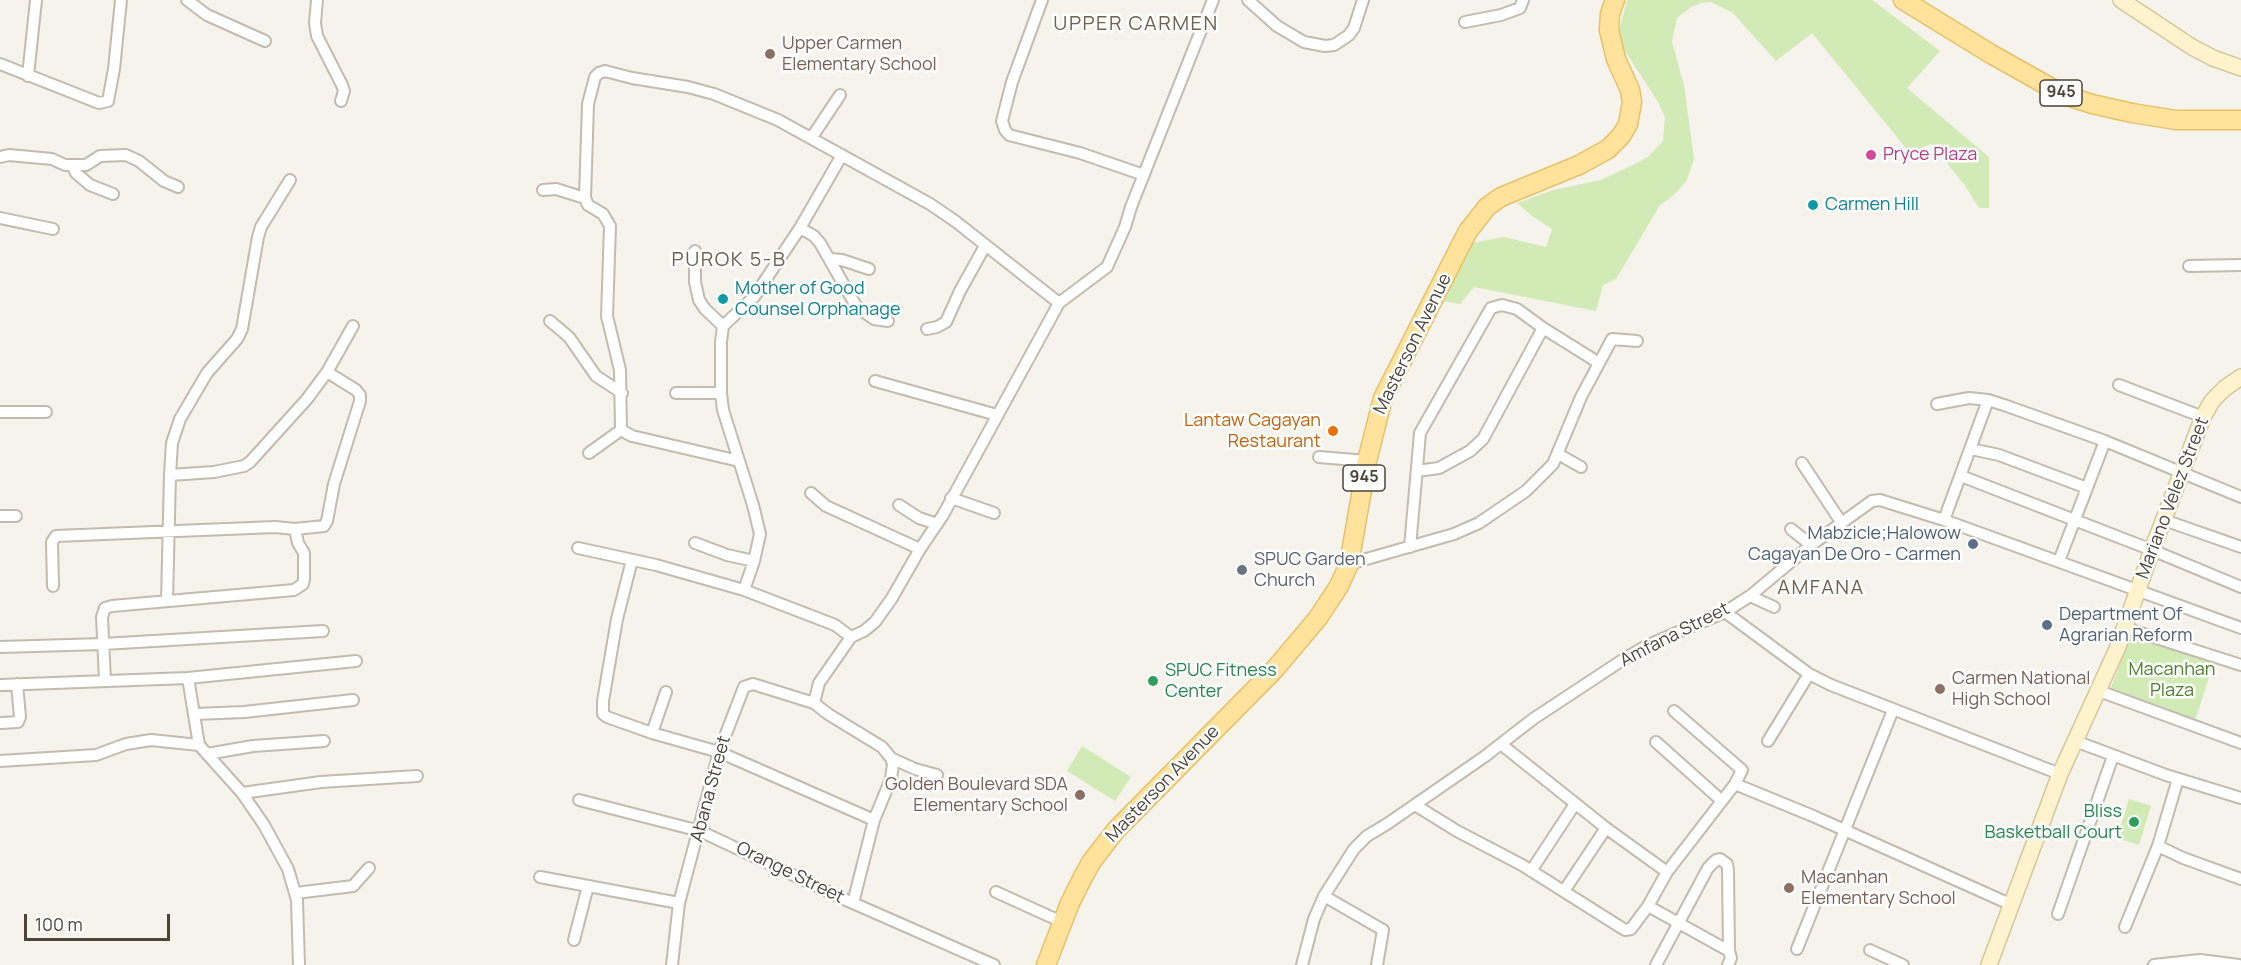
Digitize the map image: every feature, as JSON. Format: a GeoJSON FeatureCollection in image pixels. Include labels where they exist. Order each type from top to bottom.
{"type":"FeatureCollection","features":[{"type":"Feature","properties":{"kind":"main road","name":"Masterson Avenue"},"geometry":{"type":"LineString","coordinates":[[1046,965],[1062,922],[1092,861],[1116,830],[1275,669],[1328,605],[1349,564],[1367,461],[1383,398],[1468,231],[1478,218],[1501,197],[1579,165],[1608,149],[1621,136],[1628,124],[1632,102],[1630,90],[1616,59],[1610,36],[1610,14],[1615,0]]}},
{"type":"Feature","properties":{"kind":"main road","name":"945"},"geometry":{"type":"LineString","coordinates":[[1903,0],[1941,25],[2064,95],[2132,113],[2176,120],[2241,120]]}},
{"type":"Feature","properties":{"kind":"street"},"geometry":{"type":"LineString","coordinates":[[28,76],[36,0]]}},
{"type":"Feature","properties":{"kind":"street"},"geometry":{"type":"LineString","coordinates":[[0,64],[99,103],[108,101],[114,69],[121,0]]}},
{"type":"Feature","properties":{"kind":"street"},"geometry":{"type":"LineString","coordinates":[[187,0],[207,15],[265,41]]}},
{"type":"Feature","properties":{"kind":"street"},"geometry":{"type":"LineString","coordinates":[[317,0],[315,23],[317,36],[342,85],[344,91],[341,101]]}},
{"type":"Feature","properties":{"kind":"street"},"geometry":{"type":"LineString","coordinates":[[1042,0],[1012,82],[1002,121],[1005,130],[1009,135],[1080,153],[1144,175]]}},
{"type":"Feature","properties":{"kind":"street"},"geometry":{"type":"LineString","coordinates":[[1248,0],[1277,26],[1304,42],[1325,46],[1334,45],[1349,36],[1363,0]]}},
{"type":"Feature","properties":{"kind":"street"},"geometry":{"type":"LineString","coordinates":[[1465,22],[1501,15],[1520,8],[1523,0]]}},
{"type":"Feature","properties":{"kind":"street"},"geometry":{"type":"LineString","coordinates":[[2121,0],[2139,5],[2192,47],[2213,58],[2241,68]]}},
{"type":"Feature","properties":{"kind":"street"},"geometry":{"type":"LineString","coordinates":[[937,775],[915,769],[891,758],[882,747],[814,703],[816,691],[824,674],[851,637],[864,631],[883,611],[937,524],[1059,303],[1107,267],[1125,227],[1209,1]]}},
{"type":"Feature","properties":{"kind":"street"},"geometry":{"type":"LineString","coordinates":[[621,430],[621,370],[607,316],[610,226],[603,213],[588,205],[585,198],[588,104],[594,77],[599,72],[605,71],[714,94],[778,120],[812,137],[930,204],[1059,303]]}},
{"type":"Feature","properties":{"kind":"street"},"geometry":{"type":"LineString","coordinates":[[812,137],[840,95]]}},
{"type":"Feature","properties":{"kind":"street"},"geometry":{"type":"LineString","coordinates":[[0,157],[9,155],[41,158],[72,165],[86,165],[100,156],[126,155],[139,161],[177,188]]}},
{"type":"Feature","properties":{"kind":"street"},"geometry":{"type":"LineString","coordinates":[[744,590],[760,534],[726,423],[721,393],[723,326],[754,297],[800,228],[842,155]]}},
{"type":"Feature","properties":{"kind":"street"},"geometry":{"type":"LineString","coordinates":[[72,165],[76,173],[90,184],[113,194]]}},
{"type":"Feature","properties":{"kind":"street"},"geometry":{"type":"LineString","coordinates":[[167,601],[167,533],[172,443],[180,419],[207,373],[237,339],[242,329],[261,226],[290,180]]}},
{"type":"Feature","properties":{"kind":"street"},"geometry":{"type":"LineString","coordinates":[[543,190],[556,189],[585,198]]}},
{"type":"Feature","properties":{"kind":"street"},"geometry":{"type":"LineString","coordinates":[[0,218],[53,229]]}},
{"type":"Feature","properties":{"kind":"street"},"geometry":{"type":"LineString","coordinates":[[800,228],[814,236],[830,259],[856,306],[874,319],[888,321]]}},
{"type":"Feature","properties":{"kind":"street"},"geometry":{"type":"LineString","coordinates":[[927,329],[937,327],[946,321],[985,246]]}},
{"type":"Feature","properties":{"kind":"street"},"geometry":{"type":"LineString","coordinates":[[695,252],[699,300],[723,326]]}},
{"type":"Feature","properties":{"kind":"street"},"geometry":{"type":"LineString","coordinates":[[830,259],[869,268]]}},
{"type":"Feature","properties":{"kind":"street"},"geometry":{"type":"LineString","coordinates":[[2189,266],[2241,265]]}},
{"type":"Feature","properties":{"kind":"street"},"geometry":{"type":"LineString","coordinates":[[1410,547],[1420,433],[1491,308],[1502,305],[1517,309],[1599,363]]}},
{"type":"Feature","properties":{"kind":"street"},"geometry":{"type":"LineString","coordinates":[[550,321],[569,337],[596,376],[622,393]]}},
{"type":"Feature","properties":{"kind":"street"},"geometry":{"type":"LineString","coordinates":[[170,475],[214,472],[244,466],[250,462],[307,399],[327,372],[353,326]]}},
{"type":"Feature","properties":{"kind":"street"},"geometry":{"type":"LineString","coordinates":[[1417,471],[1439,468],[1477,445],[1492,425],[1515,370],[1543,328]]}},
{"type":"Feature","properties":{"kind":"street"},"geometry":{"type":"LineString","coordinates":[[1349,564],[1454,534],[1495,512],[1537,481],[1558,454],[1581,397],[1612,339],[1638,340]]}},
{"type":"Feature","properties":{"kind":"street"},"geometry":{"type":"LineString","coordinates":[[53,585],[52,542],[56,536],[275,527],[295,529],[322,527],[326,524],[334,484],[360,401],[360,395],[356,390],[327,372]]}},
{"type":"Feature","properties":{"kind":"street","name":"Mariano Velez Street"},"geometry":{"type":"LineString","coordinates":[[1989,965],[2060,774],[2099,691],[2125,627],[2203,417],[2212,401],[2241,377]]}},
{"type":"Feature","properties":{"kind":"street"},"geometry":{"type":"LineString","coordinates":[[875,381],[997,415]]}},
{"type":"Feature","properties":{"kind":"street"},"geometry":{"type":"LineString","coordinates":[[2119,385],[2203,417]]}},
{"type":"Feature","properties":{"kind":"street"},"geometry":{"type":"LineString","coordinates":[[676,393],[721,393]]}},
{"type":"Feature","properties":{"kind":"street"},"geometry":{"type":"LineString","coordinates":[[1937,404],[1969,398],[1988,400],[2105,441],[2241,496]]}},
{"type":"Feature","properties":{"kind":"street"},"geometry":{"type":"LineString","coordinates":[[1988,400],[1944,520],[2241,628]]}},
{"type":"Feature","properties":{"kind":"street"},"geometry":{"type":"LineString","coordinates":[[0,412],[46,412]]}},
{"type":"Feature","properties":{"kind":"street"},"geometry":{"type":"LineString","coordinates":[[589,453],[621,430]]}},
{"type":"Feature","properties":{"kind":"street"},"geometry":{"type":"LineString","coordinates":[[621,430],[632,436],[739,461]]}},
{"type":"Feature","properties":{"kind":"street"},"geometry":{"type":"LineString","coordinates":[[2059,561],[2105,441]]}},
{"type":"Feature","properties":{"kind":"street"},"geometry":{"type":"LineString","coordinates":[[1971,449],[1999,455],[2086,488]]}},
{"type":"Feature","properties":{"kind":"street"},"geometry":{"type":"LineString","coordinates":[[1558,454],[1581,467]]}},
{"type":"Feature","properties":{"kind":"street"},"geometry":{"type":"LineString","coordinates":[[1319,457],[1367,461]]}},
{"type":"Feature","properties":{"kind":"street"},"geometry":{"type":"LineString","coordinates":[[1802,463],[1841,522]]}},
{"type":"Feature","properties":{"kind":"street"},"geometry":{"type":"LineString","coordinates":[[1961,476],[2241,587]]}},
{"type":"Feature","properties":{"kind":"street"},"geometry":{"type":"LineString","coordinates":[[811,494],[826,506],[920,549]]}},
{"type":"Feature","properties":{"kind":"street"},"geometry":{"type":"LineString","coordinates":[[951,498],[994,513]]}},
{"type":"Feature","properties":{"kind":"street","name":"Amfana Street"},"geometry":{"type":"LineString","coordinates":[[1302,965],[1314,919],[1324,896],[1354,849],[1367,836],[1502,745],[1533,719],[1646,646],[1725,612],[1750,596],[1810,545],[1872,501],[1880,500],[1944,520]]}},
{"type":"Feature","properties":{"kind":"street"},"geometry":{"type":"LineString","coordinates":[[899,505],[919,518],[937,524]]}},
{"type":"Feature","properties":{"kind":"street"},"geometry":{"type":"LineString","coordinates":[[0,516],[16,516]]}},
{"type":"Feature","properties":{"kind":"street"},"geometry":{"type":"LineString","coordinates":[[2164,519],[2241,547]]}},
{"type":"Feature","properties":{"kind":"street"},"geometry":{"type":"LineString","coordinates":[[105,681],[102,617],[105,608],[294,590],[304,579],[304,553],[298,543],[295,529]]}},
{"type":"Feature","properties":{"kind":"street"},"geometry":{"type":"LineString","coordinates":[[1791,529],[1810,545]]}},
{"type":"Feature","properties":{"kind":"street"},"geometry":{"type":"LineString","coordinates":[[695,543],[754,561]]}},
{"type":"Feature","properties":{"kind":"street"},"geometry":{"type":"LineString","coordinates":[[578,548],[744,590],[835,625],[851,637]]}},
{"type":"Feature","properties":{"kind":"street"},"geometry":{"type":"LineString","coordinates":[[632,560],[617,619],[602,709],[607,717],[652,733],[719,752],[874,820]]}},
{"type":"Feature","properties":{"kind":"street"},"geometry":{"type":"LineString","coordinates":[[1750,596],[1774,607]]}},
{"type":"Feature","properties":{"kind":"street"},"geometry":{"type":"LineString","coordinates":[[1725,612],[1809,674],[1893,710],[2060,774]]}},
{"type":"Feature","properties":{"kind":"street"},"geometry":{"type":"LineString","coordinates":[[2125,627],[2241,665]]}},
{"type":"Feature","properties":{"kind":"street"},"geometry":{"type":"LineString","coordinates":[[0,647],[104,644],[323,631]]}},
{"type":"Feature","properties":{"kind":"street"},"geometry":{"type":"LineString","coordinates":[[0,685],[188,678],[356,660]]}},
{"type":"Feature","properties":{"kind":"street"},"geometry":{"type":"LineString","coordinates":[[1768,741],[1809,674]]}},
{"type":"Feature","properties":{"kind":"street"},"geometry":{"type":"LineString","coordinates":[[188,678],[199,745],[242,793],[264,825],[288,869],[296,893],[299,965]]}},
{"type":"Feature","properties":{"kind":"street"},"geometry":{"type":"LineString","coordinates":[[1,723],[18,722],[20,717],[17,684]]}},
{"type":"Feature","properties":{"kind":"street","name":"Abana Street"},"geometry":{"type":"LineString","coordinates":[[672,965],[679,903],[700,831],[719,752],[744,687],[748,684],[814,703]]}},
{"type":"Feature","properties":{"kind":"street"},"geometry":{"type":"LineString","coordinates":[[2099,691],[2241,743]]}},
{"type":"Feature","properties":{"kind":"street"},"geometry":{"type":"LineString","coordinates":[[652,733],[666,692]]}},
{"type":"Feature","properties":{"kind":"street"},"geometry":{"type":"LineString","coordinates":[[195,714],[244,712],[354,700]]}},
{"type":"Feature","properties":{"kind":"street"},"geometry":{"type":"LineString","coordinates":[[1797,949],[1893,710]]}},
{"type":"Feature","properties":{"kind":"street"},"geometry":{"type":"LineString","coordinates":[[1415,805],[1457,831],[1531,871],[1625,930],[1634,928],[1667,872],[1735,784],[1742,768],[1674,711]]}},
{"type":"Feature","properties":{"kind":"street"},"geometry":{"type":"LineString","coordinates":[[0,761],[96,756],[126,744],[151,740],[199,745]]}},
{"type":"Feature","properties":{"kind":"street"},"geometry":{"type":"LineString","coordinates":[[207,754],[254,746],[324,741]]}},
{"type":"Feature","properties":{"kind":"street"},"geometry":{"type":"LineString","coordinates":[[2075,741],[2178,779],[2241,798]]}},
{"type":"Feature","properties":{"kind":"street"},"geometry":{"type":"LineString","coordinates":[[1656,742],[1722,801]]}},
{"type":"Feature","properties":{"kind":"street"},"geometry":{"type":"LineString","coordinates":[[1502,745],[1606,828],[1667,872]]}},
{"type":"Feature","properties":{"kind":"street"},"geometry":{"type":"LineString","coordinates":[[2058,914],[2113,756]]}},
{"type":"Feature","properties":{"kind":"street"},"geometry":{"type":"LineString","coordinates":[[853,903],[874,820],[891,779],[893,769],[891,758]]}},
{"type":"Feature","properties":{"kind":"street"},"geometry":{"type":"LineString","coordinates":[[242,793],[321,782],[417,776]]}},
{"type":"Feature","properties":{"kind":"street"},"geometry":{"type":"LineString","coordinates":[[2125,927],[2158,846],[2178,779]]}},
{"type":"Feature","properties":{"kind":"street"},"geometry":{"type":"LineString","coordinates":[[1735,784],[1845,830],[2012,905]]}},
{"type":"Feature","properties":{"kind":"street","name":"Orange Street"},"geometry":{"type":"LineString","coordinates":[[579,800],[700,831],[853,903],[994,965]]}},
{"type":"Feature","properties":{"kind":"street"},"geometry":{"type":"LineString","coordinates":[[1531,871],[1575,804]]}},
{"type":"Feature","properties":{"kind":"street"},"geometry":{"type":"LineString","coordinates":[[1564,891],[1606,828]]}},
{"type":"Feature","properties":{"kind":"street"},"geometry":{"type":"LineString","coordinates":[[2158,846],[2183,858],[2241,879]]}},
{"type":"Feature","properties":{"kind":"street"},"geometry":{"type":"LineString","coordinates":[[1656,965],[1708,867],[1716,860],[1724,861],[1728,870],[1731,958],[1728,965]]}},
{"type":"Feature","properties":{"kind":"street"},"geometry":{"type":"LineString","coordinates":[[296,893],[354,886],[369,868]]}},
{"type":"Feature","properties":{"kind":"street"},"geometry":{"type":"LineString","coordinates":[[540,877],[679,903]]}},
{"type":"Feature","properties":{"kind":"street"},"geometry":{"type":"LineString","coordinates":[[574,940],[588,886]]}},
{"type":"Feature","properties":{"kind":"street"},"geometry":{"type":"LineString","coordinates":[[996,892],[1062,922]]}},
{"type":"Feature","properties":{"kind":"street"},"geometry":{"type":"LineString","coordinates":[[1324,896],[1383,930],[1377,965]]}},
{"type":"Feature","properties":{"kind":"street"},"geometry":{"type":"LineString","coordinates":[[1648,906],[1729,951]]}},
{"type":"Feature","properties":{"kind":"street"},"geometry":{"type":"LineString","coordinates":[[1870,950],[1903,965]]}},
{"type":"Feature","properties":{"kind":"street"},"geometry":{"type":"LineString","coordinates":[[2154,965],[2199,960],[2239,965]]}},
{"type":"Feature","properties":{"kind":"green space"},"geometry":{"type":"Polygon","coordinates":[[[1627,0],[1872,0],[1940,51],[1907,88],[1989,157],[1989,208],[1979,208],[1964,184],[1931,144],[1910,153],[1812,33],[1776,61],[1733,13],[1711,2],[1701,3],[1691,7],[1677,18],[1672,42],[1684,85],[1694,159],[1687,180],[1674,195],[1660,205],[1616,279],[1603,285],[1596,311],[1474,287],[1460,304],[1444,301],[1472,243],[1504,237],[1546,247],[1552,229],[1517,203],[1553,190],[1601,180],[1649,156],[1663,141],[1665,117],[1658,102],[1621,45],[1619,31],[1627,0]]]}},
{"type":"Feature","properties":{"kind":"green space","name":"Macanhan Plaza"},"geometry":{"type":"Polygon","coordinates":[[[2131,635],[2214,662],[2195,721],[2110,690],[2131,635]]]}},
{"type":"Feature","properties":{"kind":"green space"},"geometry":{"type":"Polygon","coordinates":[[[1082,746],[1131,777],[1115,801],[1067,771],[1082,746]]]}},
{"type":"Feature","properties":{"kind":"green space","name":"Bliss Basketball Court"},"geometry":{"type":"Polygon","coordinates":[[[2129,799],[2151,806],[2139,845],[2117,838],[2129,799]]]}},
{"type":"Feature","properties":{"kind":"place","name":"Upper Carmen Elementary School"},"geometry":{"type":"Point","coordinates":[770,54]}},
{"type":"Feature","properties":{"kind":"place","name":"Pryce Plaza"},"geometry":{"type":"Point","coordinates":[1871,155]}},
{"type":"Feature","properties":{"kind":"place","name":"Carmen Hill"},"geometry":{"type":"Point","coordinates":[1813,205]}},
{"type":"Feature","properties":{"kind":"place","name":"Mother of Good Counsel Orphanage"},"geometry":{"type":"Point","coordinates":[723,299]}},
{"type":"Feature","properties":{"kind":"place","name":"Lantaw Cagayan Restaurant"},"geometry":{"type":"Point","coordinates":[1333,431]}},
{"type":"Feature","properties":{"kind":"place","name":"Mabzicle;Halowow Cagayan De Oro - Carmen"},"geometry":{"type":"Point","coordinates":[1973,544]}},
{"type":"Feature","properties":{"kind":"place","name":"SPUC Garden Church"},"geometry":{"type":"Point","coordinates":[1242,570]}},
{"type":"Feature","properties":{"kind":"place","name":"Department Of Agrarian Reform"},"geometry":{"type":"Point","coordinates":[2047,625]}},
{"type":"Feature","properties":{"kind":"place","name":"SPUC Fitness Center"},"geometry":{"type":"Point","coordinates":[1153,681]}},
{"type":"Feature","properties":{"kind":"place","name":"Carmen National High School"},"geometry":{"type":"Point","coordinates":[1940,689]}},
{"type":"Feature","properties":{"kind":"place","name":"Golden Boulevard SDA Elementary School"},"geometry":{"type":"Point","coordinates":[1080,795]}},
{"type":"Feature","properties":{"kind":"place","name":"Bliss Basketball Court"},"geometry":{"type":"Point","coordinates":[2134,822]}},
{"type":"Feature","properties":{"kind":"place","name":"Macanhan Elementary School"},"geometry":{"type":"Point","coordinates":[1789,888]}},
{"type":"Feature","properties":{"kind":"district","name":"UPPER CARMEN"},"geometry":{"type":"Point","coordinates":[1136,24]}},
{"type":"Feature","properties":{"kind":"district","name":"PUROK 5-B"},"geometry":{"type":"Point","coordinates":[729,260]}},
{"type":"Feature","properties":{"kind":"district","name":"AMFANA"},"geometry":{"type":"Point","coordinates":[1821,588]}}]}
